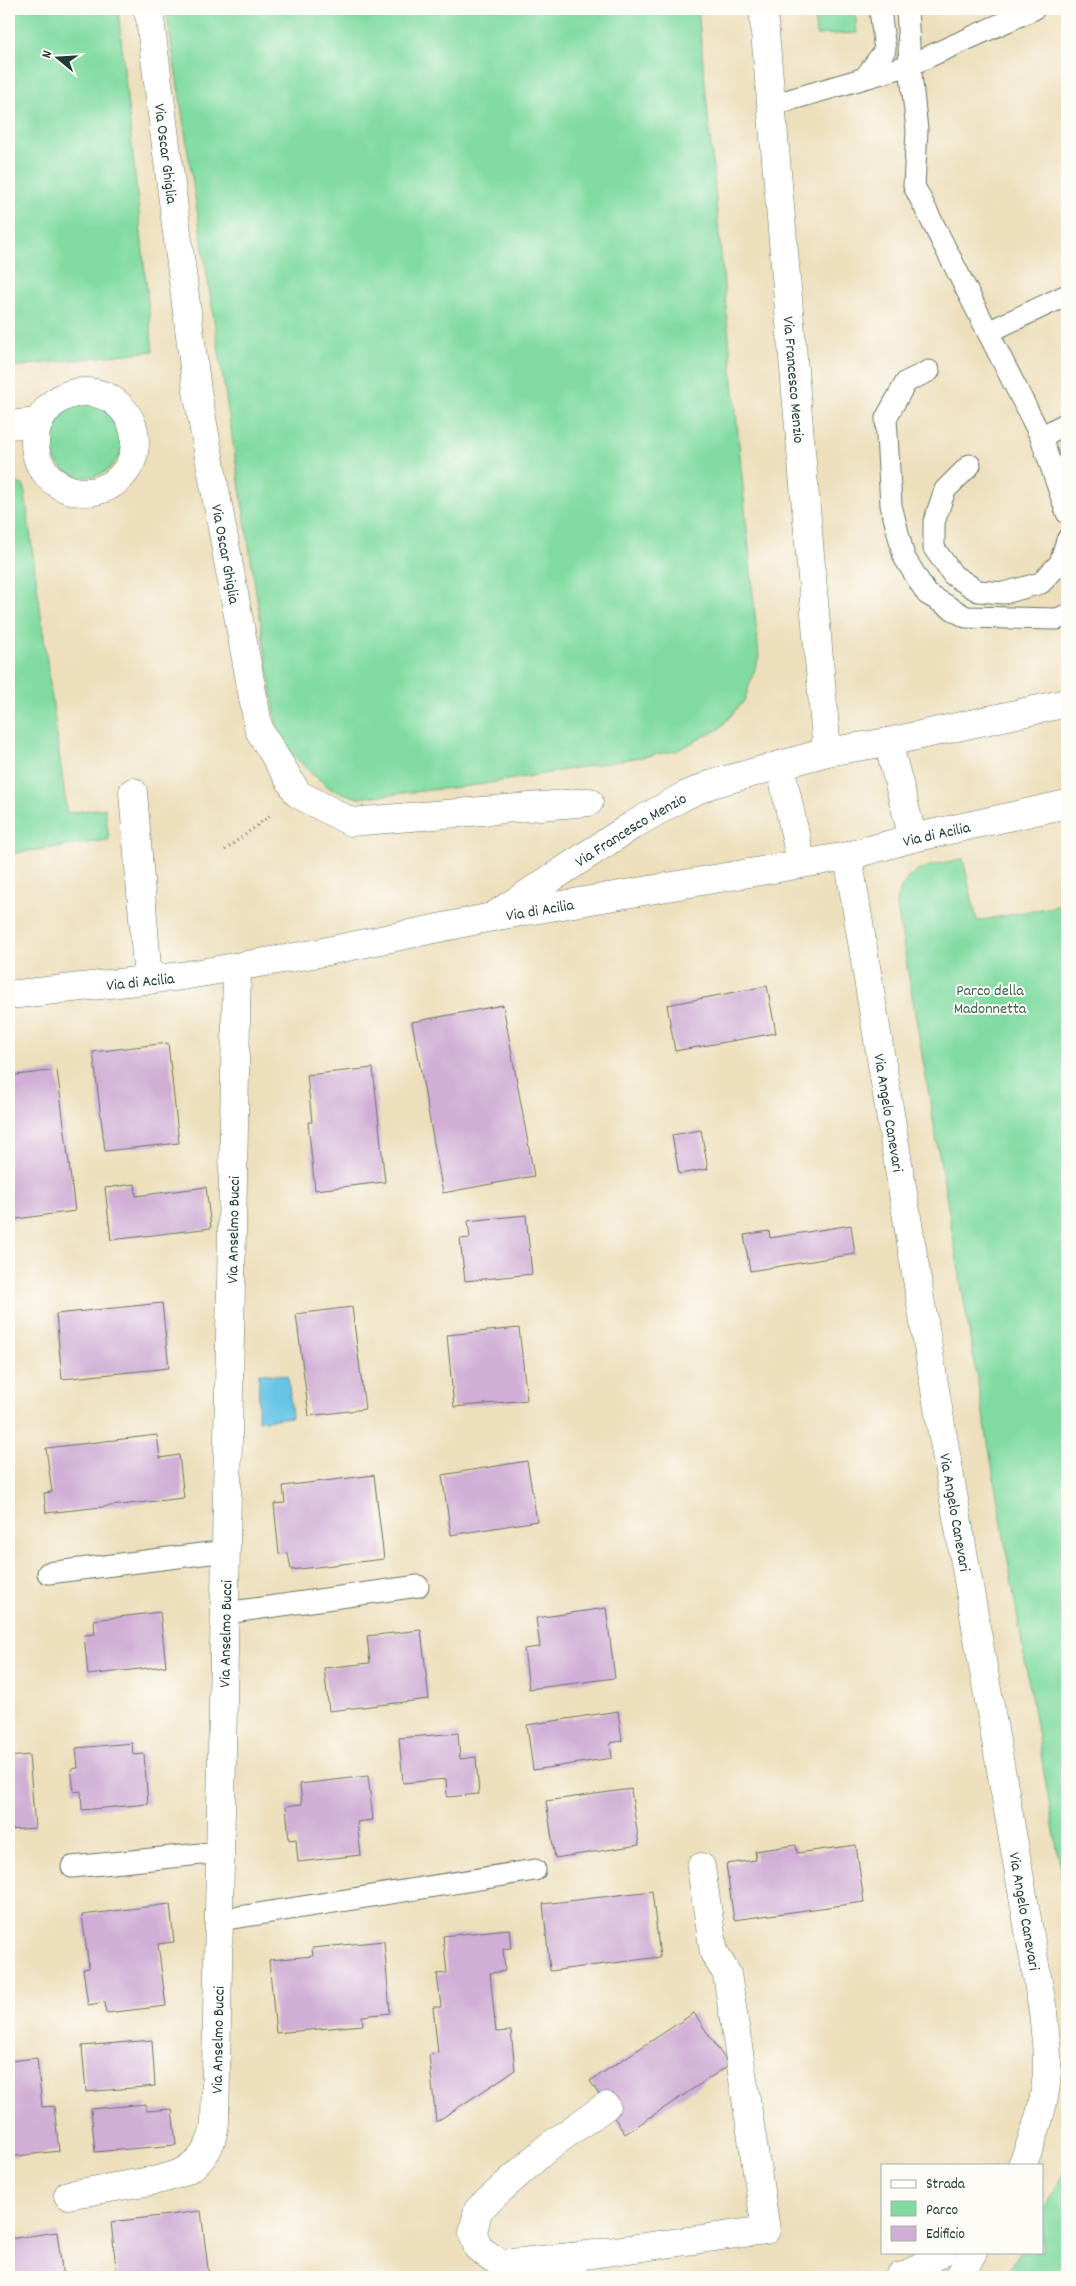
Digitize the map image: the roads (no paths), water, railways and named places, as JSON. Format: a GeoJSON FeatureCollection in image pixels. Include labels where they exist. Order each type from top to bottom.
{"type":"FeatureCollection","features":[{"type":"Feature","properties":{"kind":"street","name":"Via Oscar Ghiglia"},"geometry":{"type":"LineString","coordinates":[[147,9],[150,19],[197,391],[260,730],[298,794],[351,822],[589,802]]}},
{"type":"Feature","properties":{"kind":"street","name":"Via Francesco Menzio"},"geometry":{"type":"LineString","coordinates":[[763,9],[827,752]]}},
{"type":"Feature","properties":{"kind":"street"},"geometry":{"type":"LineString","coordinates":[[9,425],[39,422]]}},
{"type":"Feature","properties":{"kind":"street","name":"Via Francesco Menzio"},"geometry":{"type":"LineString","coordinates":[[492,917],[633,825],[684,796],[712,784],[827,752],[888,742],[1067,703]]}},
{"type":"Feature","properties":{"kind":"street"},"geometry":{"type":"LineString","coordinates":[[888,742],[912,838]]}},
{"type":"Feature","properties":{"kind":"street"},"geometry":{"type":"LineString","coordinates":[[780,765],[801,862]]}},
{"type":"Feature","properties":{"kind":"street"},"geometry":{"type":"LineString","coordinates":[[133,792],[148,980]]}},
{"type":"Feature","properties":{"kind":"street","name":"Via di Acilia"},"geometry":{"type":"LineString","coordinates":[[9,996],[148,980],[313,954],[492,917],[801,862],[848,856],[912,838],[1067,804]]}},
{"type":"Feature","properties":{"kind":"street","name":"Via Angelo Canevari"},"geometry":{"type":"LineString","coordinates":[[848,856],[938,1408],[1043,2011],[1048,2061],[1041,2111],[1033,2140],[1022,2164]]}},
{"type":"Feature","properties":{"kind":"street","name":"Via Anselmo Bucci"},"geometry":{"type":"LineString","coordinates":[[68,2195],[174,2177],[198,2162],[207,2151],[214,2136],[216,2123],[237,967]]}},
{"type":"Feature","properties":{"kind":"street"},"geometry":{"type":"LineString","coordinates":[[606,2106],[548,2147],[478,2210],[473,2233],[478,2248],[501,2264],[572,2267],[766,2230],[727,1974],[714,1953],[701,1867]]}},
{"type":"Feature","properties":{"kind":"street"},"geometry":{"type":"LineString","coordinates":[[900,2277],[939,2254]]}},
{"type":"Feature","properties":{"kind":"street"},"geometry":{"type":"LineString","coordinates":[[959,2277],[972,2254]]}},
{"type":"Feature","properties":{"kind":"lane"},"geometry":{"type":"LineString","coordinates":[[866,76],[885,50],[880,9]]}},
{"type":"Feature","properties":{"kind":"lane"},"geometry":{"type":"LineString","coordinates":[[907,9],[910,65],[917,130],[914,186],[1041,437],[1067,513]]}},
{"type":"Feature","properties":{"kind":"lane"},"geometry":{"type":"LineString","coordinates":[[772,105],[866,76],[910,65],[1034,9]]}},
{"type":"Feature","properties":{"kind":"lane"},"geometry":{"type":"LineString","coordinates":[[988,332],[1067,294]]}},
{"type":"Feature","properties":{"kind":"lane"},"geometry":{"type":"LineString","coordinates":[[929,371],[906,382],[886,418],[891,505],[904,557],[927,594],[966,617],[1057,619],[1067,616]]}},
{"type":"Feature","properties":{"kind":"lane"},"geometry":{"type":"LineString","coordinates":[[1041,437],[1067,423]]}},
{"type":"Feature","properties":{"kind":"lane"},"geometry":{"type":"LineString","coordinates":[[970,466],[945,490],[934,522],[934,548],[953,575],[978,591],[1004,593],[1041,583],[1060,563],[1067,540]]}},
{"type":"Feature","properties":{"kind":"lane"},"geometry":{"type":"LineString","coordinates":[[48,1573],[226,1551]]}},
{"type":"Feature","properties":{"kind":"lane"},"geometry":{"type":"LineString","coordinates":[[226,1613],[418,1586]]}},
{"type":"Feature","properties":{"kind":"lane"},"geometry":{"type":"LineString","coordinates":[[72,1866],[221,1852]]}},
{"type":"Feature","properties":{"kind":"lane"},"geometry":{"type":"LineString","coordinates":[[220,1920],[535,1870]]}},
{"type":"Feature","properties":{"kind":"water"},"geometry":{"type":"Polygon","coordinates":[[[259,1373],[288,1376],[292,1417],[258,1421],[259,1373]]]}},
{"type":"Feature","properties":{"kind":"park label","name":"Parco della Madonnetta"},"geometry":{"type":"Point","coordinates":[990,998]}}]}
